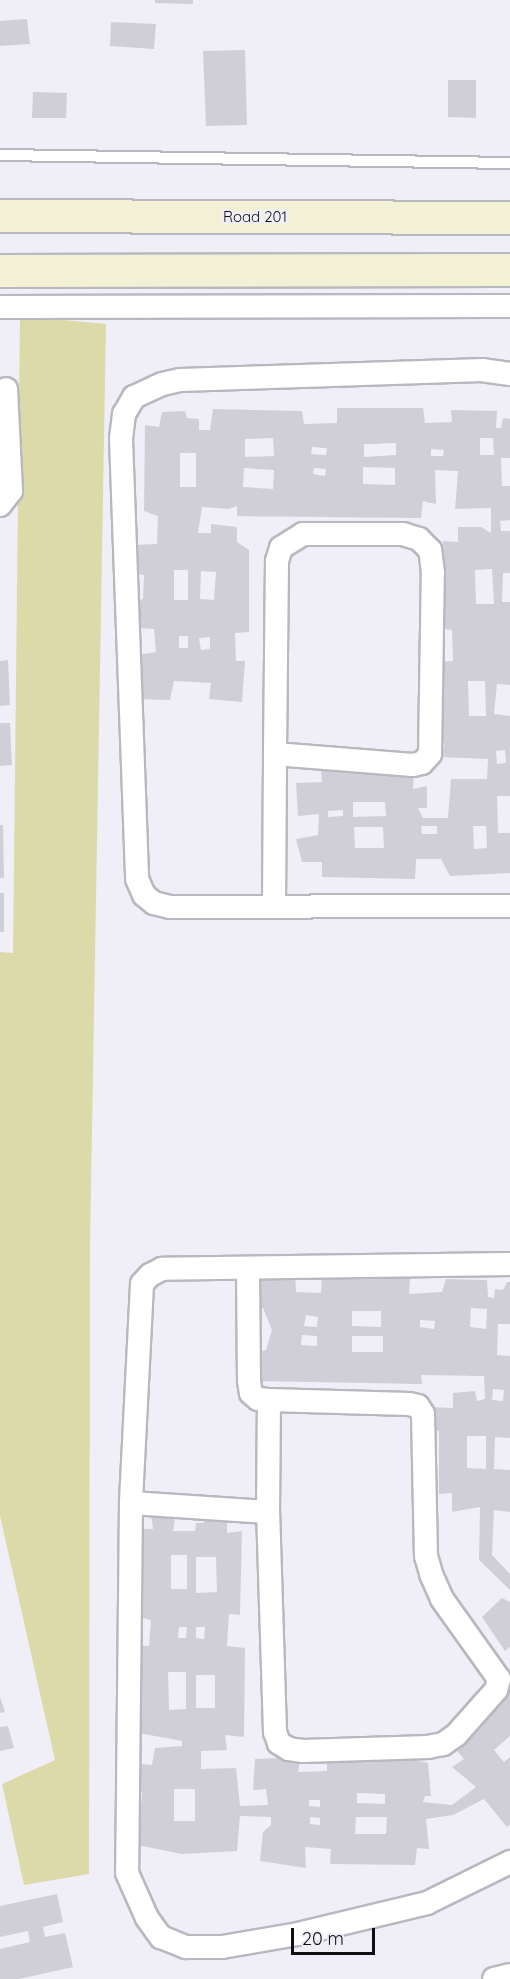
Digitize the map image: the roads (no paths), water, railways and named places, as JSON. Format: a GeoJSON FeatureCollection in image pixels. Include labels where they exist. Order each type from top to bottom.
{"type":"FeatureCollection","features":[{"type":"Feature","properties":{"kind":"main road","name":"Road 201"},"geometry":{"type":"LineString","coordinates":[[0,216],[510,218]]}},
{"type":"Feature","properties":{"kind":"main road"},"geometry":{"type":"LineString","coordinates":[[0,271],[510,270]]}},
{"type":"Feature","properties":{"kind":"street"},"geometry":{"type":"LineString","coordinates":[[0,307],[510,306]]}},
{"type":"Feature","properties":{"kind":"street"},"geometry":{"type":"LineString","coordinates":[[510,374],[483,370],[204,377],[162,384],[135,397],[123,414],[121,439],[137,879],[144,895],[154,903],[170,907],[510,906]]}},
{"type":"Feature","properties":{"kind":"street"},"geometry":{"type":"LineString","coordinates":[[0,504],[6,501],[11,491],[6,389]]}},
{"type":"Feature","properties":{"kind":"street"},"geometry":{"type":"LineString","coordinates":[[274,905],[275,754],[277,561],[281,548],[288,541],[303,534],[403,534],[419,538],[430,550],[433,573],[430,754],[422,763],[413,765],[275,754]]}},
{"type":"Feature","properties":{"kind":"street"},"geometry":{"type":"LineString","coordinates":[[510,1264],[162,1269],[150,1275],[142,1284],[131,1503],[127,1873],[147,1918],[161,1936],[186,1947],[222,1947],[298,1934],[427,1903],[510,1862]]}},
{"type":"Feature","properties":{"kind":"street"},"geometry":{"type":"LineString","coordinates":[[248,1268],[249,1381],[251,1393],[258,1400],[269,1400],[409,1404],[418,1406],[423,1414],[426,1556],[431,1574],[442,1599],[499,1679],[493,1694],[456,1736],[443,1744],[428,1747],[303,1751],[289,1749],[279,1743],[275,1732],[268,1512],[269,1400]]}},
{"type":"Feature","properties":{"kind":"street"},"geometry":{"type":"LineString","coordinates":[[131,1503],[268,1512]]}},
{"type":"Feature","properties":{"kind":"street"},"geometry":{"type":"LineString","coordinates":[[494,1979],[510,1975]]}},
{"type":"Feature","properties":{"kind":"lane"},"geometry":{"type":"LineString","coordinates":[[0,155],[510,163]]}}]}
